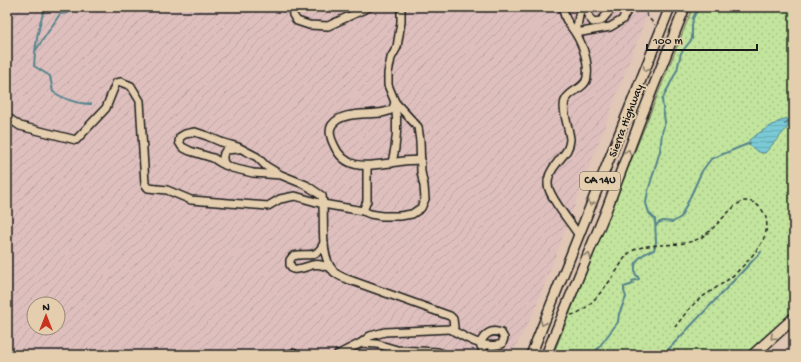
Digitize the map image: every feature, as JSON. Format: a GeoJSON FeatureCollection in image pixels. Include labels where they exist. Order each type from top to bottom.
{"type":"FeatureCollection","features":[{"type":"Feature","properties":{"kind":"highway"},"geometry":{"type":"LineString","coordinates":[[753,355],[794,318]]}},
{"type":"Feature","properties":{"kind":"main road","name":"Sierra Highway"},"geometry":{"type":"LineString","coordinates":[[531,355],[578,234],[670,7]]}},
{"type":"Feature","properties":{"kind":"main road","name":"Sierra Highway"},"geometry":{"type":"LineString","coordinates":[[546,355],[593,241],[685,7]]}},
{"type":"Feature","properties":{"kind":"main road"},"geometry":{"type":"LineString","coordinates":[[578,234],[593,241]]}},
{"type":"Feature","properties":{"kind":"street"},"geometry":{"type":"LineString","coordinates":[[292,7],[293,16],[297,21],[309,25],[328,26],[369,7]]}},
{"type":"Feature","properties":{"kind":"street"},"geometry":{"type":"LineString","coordinates":[[392,163],[396,145],[397,114],[395,102],[388,85],[388,73],[391,58],[397,47],[401,22],[401,7]]}},
{"type":"Feature","properties":{"kind":"street"},"geometry":{"type":"LineString","coordinates":[[563,7],[568,25],[576,33],[582,44],[587,70],[587,80],[582,86],[566,98],[564,105],[570,140],[568,151],[550,172],[548,186],[554,199],[578,234]]}},
{"type":"Feature","properties":{"kind":"street"},"geometry":{"type":"LineString","coordinates":[[576,33],[580,10],[584,9],[588,11],[589,17],[593,22],[601,21],[613,7]]}},
{"type":"Feature","properties":{"kind":"street"},"geometry":{"type":"LineString","coordinates":[[576,33],[610,27],[622,20],[626,11],[625,7]]}},
{"type":"Feature","properties":{"kind":"street"},"geometry":{"type":"LineString","coordinates":[[7,118],[20,126],[76,140],[106,108],[116,83],[121,82],[131,86],[140,101],[145,184],[148,188],[168,190],[191,200],[268,206],[280,199],[295,196],[323,204],[364,211],[382,216],[400,216],[412,214],[422,208],[425,199],[421,172],[418,127],[395,102]]}},
{"type":"Feature","properties":{"kind":"street"},"geometry":{"type":"LineString","coordinates":[[395,102],[393,108],[388,112],[352,114],[340,118],[333,124],[330,130],[331,138],[338,154],[344,160],[355,165],[367,166],[421,160]]}},
{"type":"Feature","properties":{"kind":"street"},"geometry":{"type":"LineString","coordinates":[[281,175],[253,173],[225,165],[213,158],[190,151],[182,147],[178,142],[180,137],[185,134],[195,132],[241,148],[257,157],[266,166],[281,175],[306,185],[322,196],[324,243],[328,262],[332,269]]}},
{"type":"Feature","properties":{"kind":"street"},"geometry":{"type":"LineString","coordinates":[[225,165],[222,160],[223,154],[226,150],[241,148]]}},
{"type":"Feature","properties":{"kind":"street"},"geometry":{"type":"LineString","coordinates":[[364,211],[367,201],[367,166]]}},
{"type":"Feature","properties":{"kind":"street"},"geometry":{"type":"LineString","coordinates":[[324,243],[318,253],[313,255],[293,256],[290,260],[290,265],[293,269],[299,270],[314,264],[324,265],[347,280],[450,316],[454,319],[454,326],[450,330]]}},
{"type":"Feature","properties":{"kind":"street"},"geometry":{"type":"LineString","coordinates":[[336,355],[361,343],[370,336],[385,332],[450,330],[480,344],[485,355]]}},
{"type":"Feature","properties":{"kind":"street"},"geometry":{"type":"LineString","coordinates":[[361,343],[377,344],[397,350],[438,352],[446,355]]}},
{"type":"Feature","properties":{"kind":"street"},"geometry":{"type":"LineString","coordinates":[[284,355],[292,353],[297,355]]}},
{"type":"Feature","properties":{"kind":"path"},"geometry":{"type":"LineString","coordinates":[[643,7],[653,23],[661,30]]}},
{"type":"Feature","properties":{"kind":"path"},"geometry":{"type":"LineString","coordinates":[[563,313],[572,315],[585,308],[601,292],[627,255],[635,249],[686,243],[701,238],[742,201],[750,201],[758,205],[764,212],[767,222],[766,233],[756,251],[727,281],[701,298],[689,309],[675,327]]}},
{"type":"Feature","properties":{"kind":"shaded area"},"geometry":{"type":"Polygon","coordinates":[[[7,7],[650,7],[534,312],[511,355],[7,355],[7,7]]]}},
{"type":"Feature","properties":{"kind":"green space"},"geometry":{"type":"Polygon","coordinates":[[[693,7],[794,7],[794,312],[746,355],[553,355],[693,7]]]}},
{"type":"Feature","properties":{"kind":"water"},"geometry":{"type":"Polygon","coordinates":[[[787,118],[788,127],[765,153],[758,152],[749,145],[749,140],[772,125],[787,118]]]}},
{"type":"Feature","properties":{"kind":"waterway"},"geometry":{"type":"LineString","coordinates":[[45,7],[37,36],[34,66],[50,76],[53,92],[71,101],[91,104]]}},
{"type":"Feature","properties":{"kind":"waterway"},"geometry":{"type":"LineString","coordinates":[[593,355],[618,322],[619,314],[626,297],[624,287],[633,284],[632,281],[639,279],[635,270],[635,266],[639,258],[654,250],[656,242],[655,219],[649,213],[646,203],[660,151],[665,122],[662,100],[677,70],[681,53],[692,39],[693,18],[699,7]]}},
{"type":"Feature","properties":{"kind":"waterway"},"geometry":{"type":"LineString","coordinates":[[36,50],[60,14],[68,13]]}},
{"type":"Feature","properties":{"kind":"waterway"},"geometry":{"type":"LineString","coordinates":[[785,124],[792,119],[794,115]]}},
{"type":"Feature","properties":{"kind":"waterway"},"geometry":{"type":"LineString","coordinates":[[656,226],[658,223],[663,221],[673,222],[681,217],[702,171],[711,159],[750,143]]}},
{"type":"Feature","properties":{"kind":"waterway"},"geometry":{"type":"LineString","coordinates":[[663,355],[761,252]]}}]}
